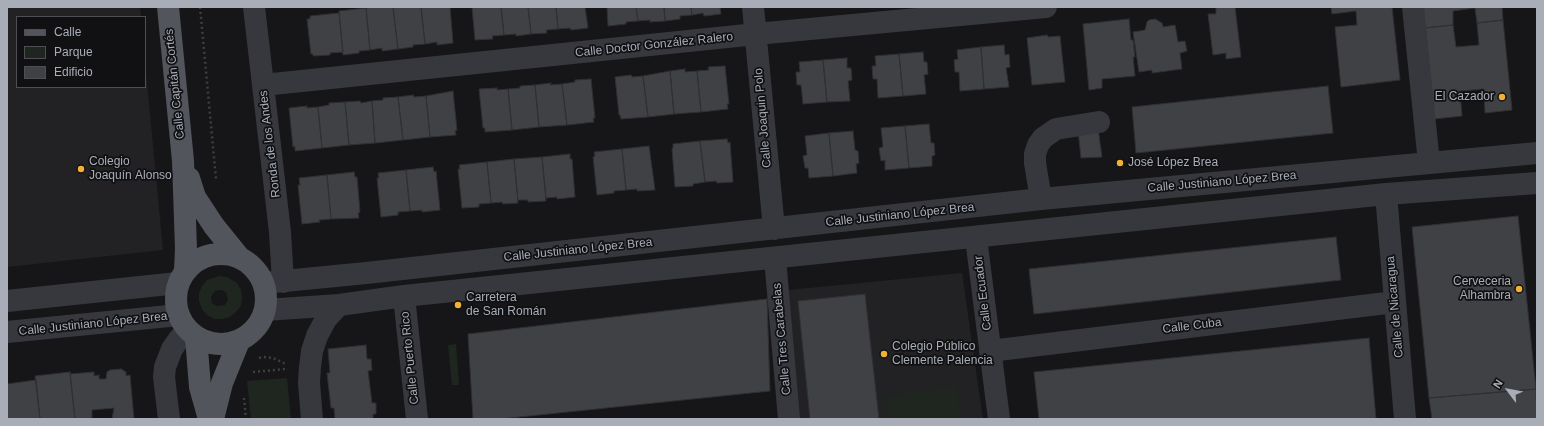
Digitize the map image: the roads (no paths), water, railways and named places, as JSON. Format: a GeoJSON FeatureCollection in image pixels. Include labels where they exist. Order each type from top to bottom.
{"type":"FeatureCollection","features":[{"type":"Feature","properties":{"kind":"main road","name":"Calle Capitán Cortés"},"geometry":{"type":"LineString","coordinates":[[168,7],[183,161],[186,229],[182,277],[176,297],[188,327],[200,387],[209,419]]}},
{"type":"Feature","properties":{"kind":"main road","name":"Calle Capitán Cortés"},"geometry":{"type":"LineString","coordinates":[[183,161],[195,197],[214,226],[239,257],[274,282],[267,296],[266,310],[258,327],[248,336],[239,341],[231,344],[217,344],[204,341],[188,327]]}},
{"type":"Feature","properties":{"kind":"main road","name":"Calle Capitán Cortés"},"geometry":{"type":"LineString","coordinates":[[182,277],[199,259],[212,254],[226,254],[239,257]]}},
{"type":"Feature","properties":{"kind":"main road"},"geometry":{"type":"LineString","coordinates":[[213,419],[222,382],[239,341]]}},
{"type":"Feature","properties":{"kind":"street","name":"Ronda de los Andes"},"geometry":{"type":"LineString","coordinates":[[254,7],[280,232],[274,282]]}},
{"type":"Feature","properties":{"kind":"street","name":"Calle Joaquin Polo"},"geometry":{"type":"LineString","coordinates":[[753,7],[774,229]]}},
{"type":"Feature","properties":{"kind":"street","name":"Calle Doctor González Ralero"},"geometry":{"type":"LineString","coordinates":[[263,86],[756,34],[1046,7]]}},
{"type":"Feature","properties":{"kind":"street"},"geometry":{"type":"LineString","coordinates":[[1413,7],[1428,163]]}},
{"type":"Feature","properties":{"kind":"street"},"geometry":{"type":"LineString","coordinates":[[1041,199],[1035,154],[1038,145],[1043,138],[1056,129],[1099,122]]}},
{"type":"Feature","properties":{"kind":"street","name":"Calle Justiniano López Brea"},"geometry":{"type":"LineString","coordinates":[[274,282],[1041,199],[1537,153]]}},
{"type":"Feature","properties":{"kind":"street"},"geometry":{"type":"LineString","coordinates":[[266,310],[339,305],[404,296],[976,238],[1386,194],[1537,183]]}},
{"type":"Feature","properties":{"kind":"street","name":"Calle de Nicaragua"},"geometry":{"type":"LineString","coordinates":[[1386,194],[1405,419]]}},
{"type":"Feature","properties":{"kind":"street","name":"Calle Ecuador"},"geometry":{"type":"LineString","coordinates":[[976,238],[999,419]]}},
{"type":"Feature","properties":{"kind":"street","name":"Calle Tres Carabelas"},"geometry":{"type":"LineString","coordinates":[[775,258],[789,419]]}},
{"type":"Feature","properties":{"kind":"street"},"geometry":{"type":"LineString","coordinates":[[7,301],[182,277]]}},
{"type":"Feature","properties":{"kind":"street","name":"Calle Puerto Rico"},"geometry":{"type":"LineString","coordinates":[[404,296],[417,419]]}},
{"type":"Feature","properties":{"kind":"street","name":"Calle Cuba"},"geometry":{"type":"LineString","coordinates":[[990,351],[1395,302]]}},
{"type":"Feature","properties":{"kind":"street"},"geometry":{"type":"LineString","coordinates":[[312,419],[310,367],[312,351],[317,336],[326,319],[339,305]]}},
{"type":"Feature","properties":{"kind":"street"},"geometry":{"type":"LineString","coordinates":[[169,419],[164,377],[165,367],[172,349],[188,327]]}},
{"type":"Feature","properties":{"kind":"street","name":"Calle Justiniano López Brea"},"geometry":{"type":"LineString","coordinates":[[7,332],[188,327]]}},
{"type":"Feature","properties":{"kind":"place","name":"El Cazador"},"geometry":{"type":"Point","coordinates":[1502,97]}},
{"type":"Feature","properties":{"kind":"place","name":"José López Brea"},"geometry":{"type":"Point","coordinates":[1120,163]}},
{"type":"Feature","properties":{"kind":"place","name":"Colegio Joaquín Alonso"},"geometry":{"type":"Point","coordinates":[81,169]}},
{"type":"Feature","properties":{"kind":"place","name":"Cerveceria Alhambra"},"geometry":{"type":"Point","coordinates":[1519,289]}},
{"type":"Feature","properties":{"kind":"place","name":"Carretera de San Román"},"geometry":{"type":"Point","coordinates":[458,305]}},
{"type":"Feature","properties":{"kind":"place","name":"Colegio Público Clemente Palencia"},"geometry":{"type":"Point","coordinates":[884,354]}}]}
